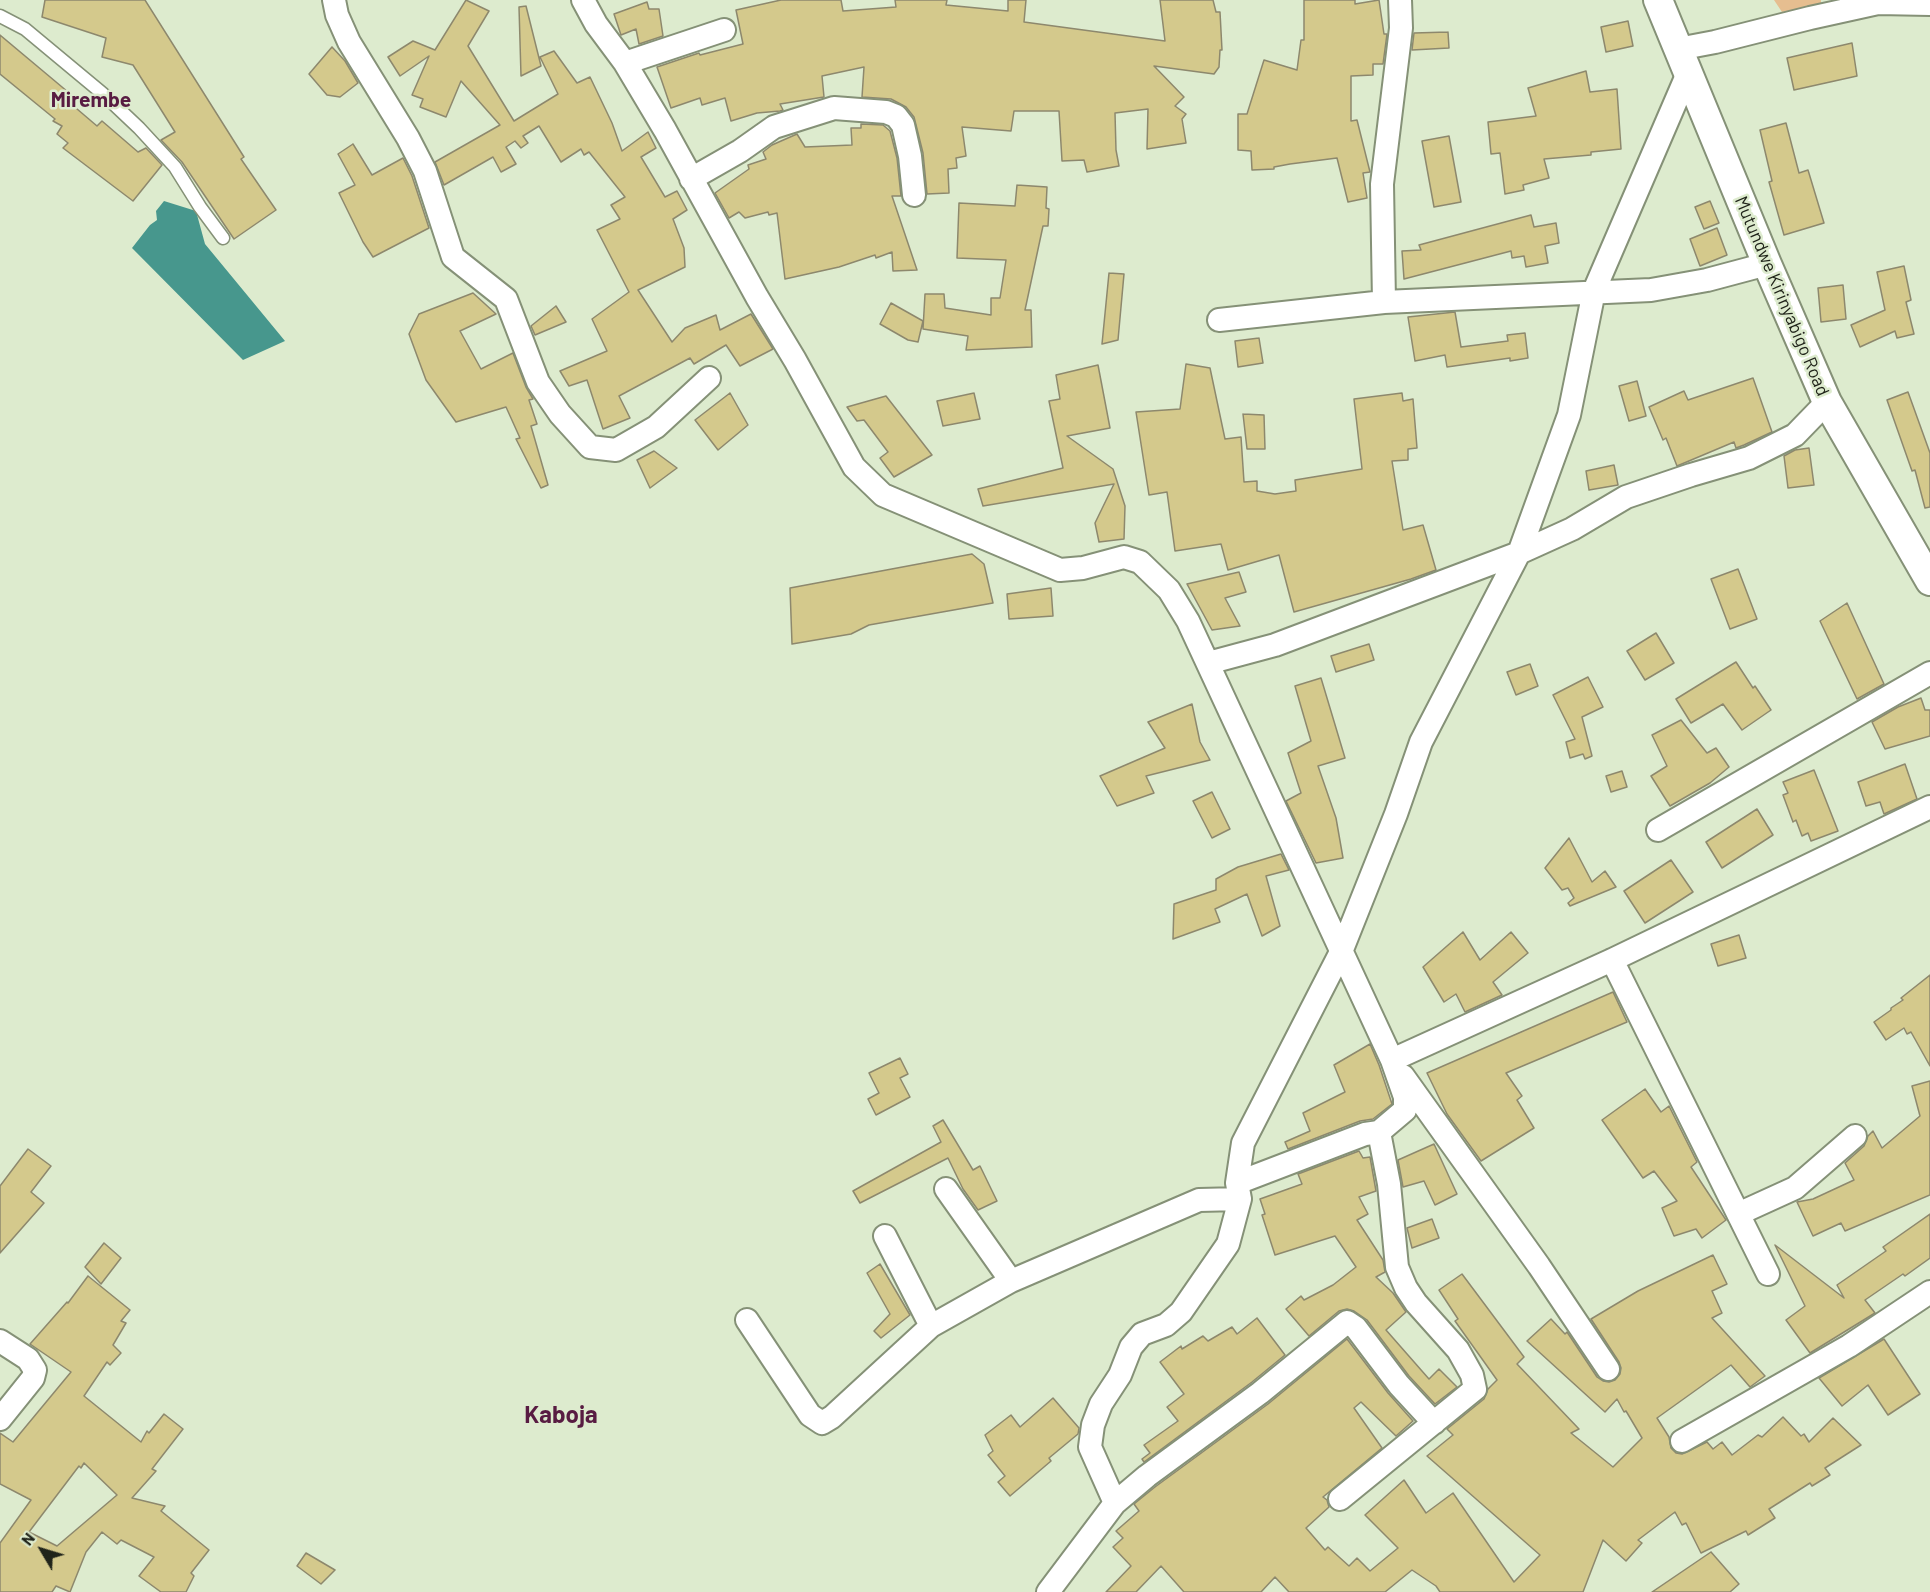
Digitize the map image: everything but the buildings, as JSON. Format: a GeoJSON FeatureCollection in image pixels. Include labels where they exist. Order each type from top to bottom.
{"type":"FeatureCollection","features":[{"type":"Feature","properties":{"kind":"street"},"geometry":{"type":"LineString","coordinates":[[334,0],[349,42],[408,138],[425,171],[453,257],[506,299],[538,382],[560,414],[590,447],[616,450],[656,427],[709,378]]}},
{"type":"Feature","properties":{"kind":"street"},"geometry":{"type":"LineString","coordinates":[[583,0],[596,24],[625,63],[665,130],[854,467],[883,495],[1060,570],[1083,568],[1124,557],[1140,562],[1169,590],[1188,621],[1208,663],[1392,1060],[1405,1097],[1405,1110],[1379,1132],[1365,1134],[1238,1191],[1199,1200],[1011,1281],[930,1326],[832,1417],[822,1423],[810,1415],[747,1320]]}},
{"type":"Feature","properties":{"kind":"street"},"geometry":{"type":"LineString","coordinates":[[1384,302],[1382,184],[1401,28],[1400,0]]}},
{"type":"Feature","properties":{"kind":"street","name":"Mutundwe Kirinyabigo Road"},"geometry":{"type":"LineString","coordinates":[[1658,0],[1767,264],[1827,402],[1930,581]]}},
{"type":"Feature","properties":{"kind":"street"},"geometry":{"type":"LineString","coordinates":[[1115,1503],[1090,1448],[1093,1425],[1101,1404],[1119,1375],[1131,1347],[1142,1334],[1166,1325],[1181,1312],[1228,1244],[1238,1191],[1243,1143],[1341,952],[1396,814],[1421,742],[1519,553],[1569,415],[1594,291],[1683,61],[1715,42],[1810,18],[1878,3],[1930,4]]}},
{"type":"Feature","properties":{"kind":"street"},"geometry":{"type":"LineString","coordinates":[[625,63],[724,30]]}},
{"type":"Feature","properties":{"kind":"street"},"geometry":{"type":"LineString","coordinates":[[691,179],[740,151],[774,127],[834,108],[876,111],[896,116],[903,125],[910,156],[914,195]]}},
{"type":"Feature","properties":{"kind":"street"},"geometry":{"type":"LineString","coordinates":[[1219,320],[1384,302],[1651,290],[1707,280],[1767,264]]}},
{"type":"Feature","properties":{"kind":"street"},"geometry":{"type":"LineString","coordinates":[[1208,663],[1275,645],[1519,553],[1572,529],[1626,497],[1749,458],[1795,435],[1827,402]]}},
{"type":"Feature","properties":{"kind":"street"},"geometry":{"type":"LineString","coordinates":[[1658,830],[1930,673]]}},
{"type":"Feature","properties":{"kind":"street"},"geometry":{"type":"LineString","coordinates":[[1392,1060],[1612,960],[1930,807]]}},
{"type":"Feature","properties":{"kind":"street"},"geometry":{"type":"LineString","coordinates":[[1612,960],[1768,1274]]}},
{"type":"Feature","properties":{"kind":"street"},"geometry":{"type":"LineString","coordinates":[[1392,1060],[1539,1266],[1608,1369]]}},
{"type":"Feature","properties":{"kind":"street"},"geometry":{"type":"LineString","coordinates":[[1340,1499],[1475,1389],[1472,1375],[1458,1350],[1416,1303],[1406,1288],[1397,1267],[1389,1184],[1379,1132]]}},
{"type":"Feature","properties":{"kind":"street"},"geometry":{"type":"LineString","coordinates":[[1738,1214],[1795,1188],[1855,1136]]}},
{"type":"Feature","properties":{"kind":"street"},"geometry":{"type":"LineString","coordinates":[[946,1189],[1011,1281]]}},
{"type":"Feature","properties":{"kind":"street"},"geometry":{"type":"LineString","coordinates":[[885,1236],[930,1326]]}},
{"type":"Feature","properties":{"kind":"street"},"geometry":{"type":"LineString","coordinates":[[1682,1441],[1849,1346],[1930,1292]]}},
{"type":"Feature","properties":{"kind":"street"},"geometry":{"type":"LineString","coordinates":[[1048,1592],[1115,1503],[1147,1476],[1260,1393],[1347,1322],[1356,1328],[1399,1385],[1434,1423]]}},
{"type":"Feature","properties":{"kind":"street"},"geometry":{"type":"LineString","coordinates":[[0,1341],[33,1363],[36,1370],[33,1378],[0,1419]]}},
{"type":"Feature","properties":{"kind":"lane"},"geometry":{"type":"LineString","coordinates":[[0,16],[25,29],[102,93],[139,128],[175,167],[223,238]]}},
{"type":"Feature","properties":{"kind":"shaded area"},"geometry":{"type":"Polygon","coordinates":[[[1774,0],[1821,0],[1821,7],[1782,12],[1774,0]]]}},
{"type":"Feature","properties":{"kind":"water"},"geometry":{"type":"Polygon","coordinates":[[[164,201],[196,211],[205,244],[285,341],[243,360],[132,248],[150,225],[157,220],[156,211],[164,201]]]}},
{"type":"Feature","properties":{"kind":"district","name":"Mirembe"},"geometry":{"type":"Point","coordinates":[91,100]}},
{"type":"Feature","properties":{"kind":"district","name":"Kaboja"},"geometry":{"type":"Point","coordinates":[561,1415]}}]}
